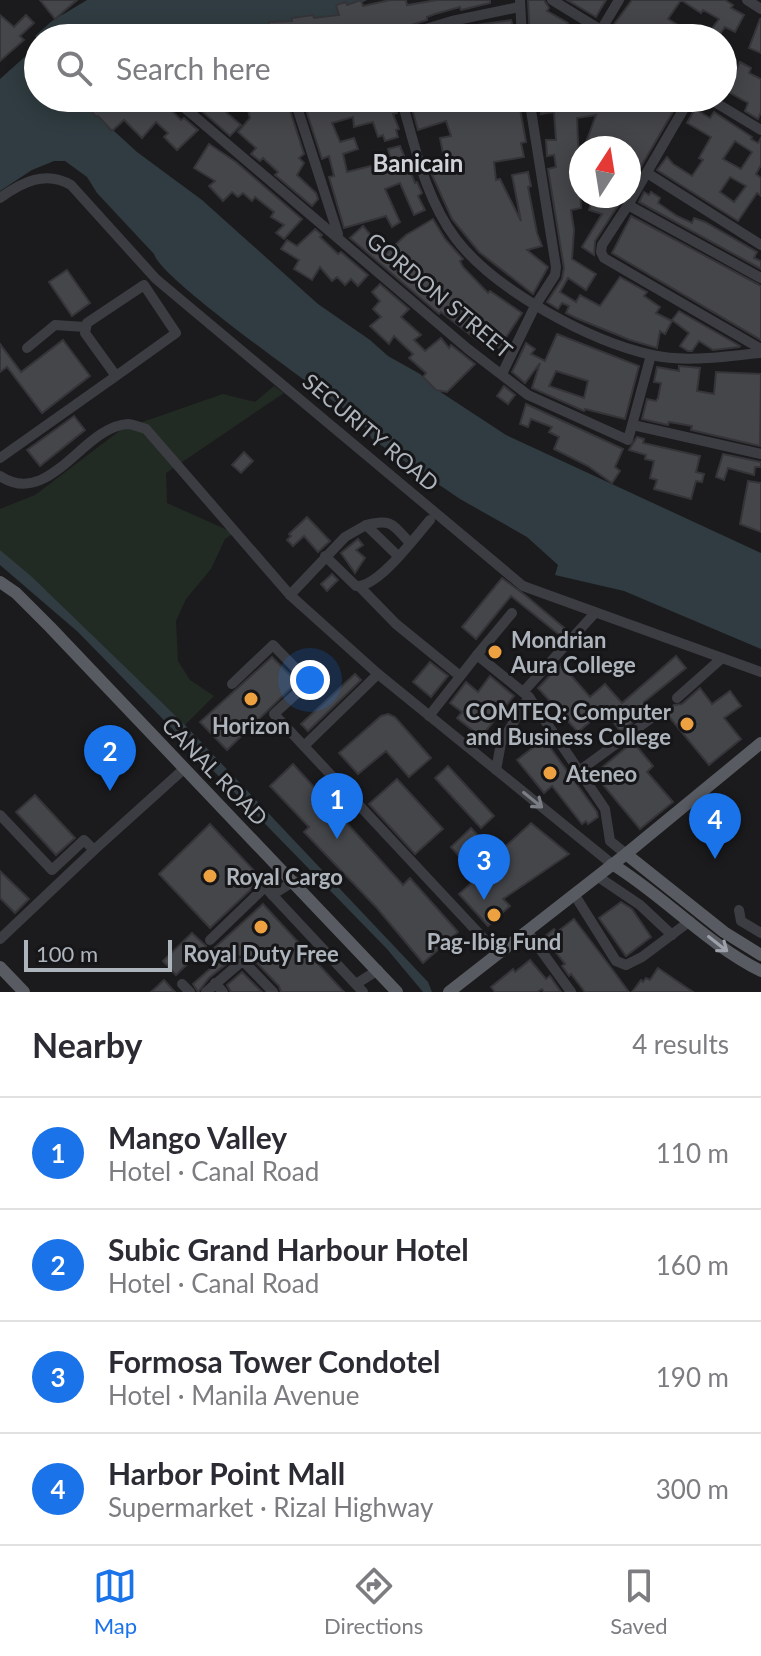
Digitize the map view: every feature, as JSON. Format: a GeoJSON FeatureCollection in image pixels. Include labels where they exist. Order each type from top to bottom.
{"type":"FeatureCollection","features":[{"type":"Feature","properties":{"kind":"main road","name":"CANAL ROAD"},"geometry":{"type":"LineString","coordinates":[[0,582],[35,611],[397,992]]}},
{"type":"Feature","properties":{"kind":"main road"},"geometry":{"type":"LineString","coordinates":[[449,992],[626,854],[761,743]]}},
{"type":"Feature","properties":{"kind":"main road"},"geometry":{"type":"LineString","coordinates":[[626,854],[724,932],[761,955]]}},
{"type":"Feature","properties":{"kind":"main road"},"geometry":{"type":"LineString","coordinates":[[612,864],[635,878],[729,953],[761,971]]}},
{"type":"Feature","properties":{"kind":"main road"},"geometry":{"type":"LineString","coordinates":[[0,967],[24,992]]}},
{"type":"Feature","properties":{"kind":"street"},"geometry":{"type":"LineString","coordinates":[[552,0],[591,24]]}},
{"type":"Feature","properties":{"kind":"street"},"geometry":{"type":"LineString","coordinates":[[605,24],[619,0]]}},
{"type":"Feature","properties":{"kind":"street"},"geometry":{"type":"LineString","coordinates":[[747,0],[761,9]]}},
{"type":"Feature","properties":{"kind":"street"},"geometry":{"type":"LineString","coordinates":[[442,24],[520,3],[521,24]]}},
{"type":"Feature","properties":{"kind":"street","name":"GORDON STREET"},"geometry":{"type":"LineString","coordinates":[[190,112],[468,349],[528,395],[625,440],[630,438],[633,425]]}},
{"type":"Feature","properties":{"kind":"street"},"geometry":{"type":"LineString","coordinates":[[298,112],[338,236]]}},
{"type":"Feature","properties":{"kind":"street"},"geometry":{"type":"LineString","coordinates":[[405,112],[427,188],[455,238],[476,262],[535,306],[602,338],[651,355],[703,358],[761,351]]}},
{"type":"Feature","properties":{"kind":"street"},"geometry":{"type":"LineString","coordinates":[[502,374],[535,306],[555,275],[556,267],[531,112]]}},
{"type":"Feature","properties":{"kind":"street"},"geometry":{"type":"LineString","coordinates":[[641,183],[682,112]]}},
{"type":"Feature","properties":{"kind":"street"},"geometry":{"type":"LineString","coordinates":[[731,112],[761,130]]}},
{"type":"Feature","properties":{"kind":"street"},"geometry":{"type":"LineString","coordinates":[[647,173],[761,245]]}},
{"type":"Feature","properties":{"kind":"street","name":"SECURITY ROAD"},"geometry":{"type":"LineString","coordinates":[[0,198],[24,183],[50,176],[59,177],[71,185],[156,279],[523,586],[761,672]]}},
{"type":"Feature","properties":{"kind":"street"},"geometry":{"type":"LineString","coordinates":[[626,208],[602,245],[604,258],[761,351]]}},
{"type":"Feature","properties":{"kind":"street"},"geometry":{"type":"LineString","coordinates":[[633,208],[761,278]]}},
{"type":"Feature","properties":{"kind":"street"},"geometry":{"type":"LineString","coordinates":[[0,458],[116,376],[176,333],[146,286],[141,286],[85,327],[85,333],[116,376]]}},
{"type":"Feature","properties":{"kind":"street"},"geometry":{"type":"LineString","coordinates":[[27,348],[55,325],[85,327]]}},
{"type":"Feature","properties":{"kind":"street"},"geometry":{"type":"LineString","coordinates":[[651,355],[633,425],[761,454]]}},
{"type":"Feature","properties":{"kind":"street"},"geometry":{"type":"LineString","coordinates":[[0,476],[21,485],[34,481],[48,476],[111,428],[129,424],[146,429],[290,595],[378,674],[612,864]]}},
{"type":"Feature","properties":{"kind":"street"},"geometry":{"type":"LineString","coordinates":[[360,587],[380,576],[430,520]]}},
{"type":"Feature","properties":{"kind":"street"},"geometry":{"type":"LineString","coordinates":[[290,595],[345,537],[366,525],[390,522],[410,543]]}},
{"type":"Feature","properties":{"kind":"street"},"geometry":{"type":"LineString","coordinates":[[366,525],[398,556]]}},
{"type":"Feature","properties":{"kind":"street"},"geometry":{"type":"LineString","coordinates":[[325,556],[396,624],[460,676]]}},
{"type":"Feature","properties":{"kind":"street"},"geometry":{"type":"LineString","coordinates":[[429,716],[512,613]]}},
{"type":"Feature","properties":{"kind":"street"},"geometry":{"type":"LineString","coordinates":[[496,770],[501,743],[526,694],[594,614]]}},
{"type":"Feature","properties":{"kind":"street"},"geometry":{"type":"LineString","coordinates":[[232,684],[273,645],[309,682],[274,714],[498,954]]}},
{"type":"Feature","properties":{"kind":"street"},"geometry":{"type":"LineString","coordinates":[[477,655],[526,694],[605,809],[610,841],[626,854]]}},
{"type":"Feature","properties":{"kind":"street"},"geometry":{"type":"LineString","coordinates":[[677,698],[722,658]]}},
{"type":"Feature","properties":{"kind":"street"},"geometry":{"type":"LineString","coordinates":[[304,746],[378,674]]}},
{"type":"Feature","properties":{"kind":"street"},"geometry":{"type":"LineString","coordinates":[[579,771],[650,719]]}},
{"type":"Feature","properties":{"kind":"street"},"geometry":{"type":"LineString","coordinates":[[0,939],[185,768]]}},
{"type":"Feature","properties":{"kind":"street"},"geometry":{"type":"LineString","coordinates":[[0,815],[52,870],[84,840],[94,850]]}},
{"type":"Feature","properties":{"kind":"street"},"geometry":{"type":"LineString","coordinates":[[597,876],[640,905],[672,935]]}},
{"type":"Feature","properties":{"kind":"street"},"geometry":{"type":"LineString","coordinates":[[272,895],[294,881]]}},
{"type":"Feature","properties":{"kind":"street"},"geometry":{"type":"LineString","coordinates":[[210,940],[265,887],[360,988],[378,970]]}},
{"type":"Feature","properties":{"kind":"street"},"geometry":{"type":"LineString","coordinates":[[574,894],[616,961],[626,965],[642,957],[690,921]]}},
{"type":"Feature","properties":{"kind":"street"},"geometry":{"type":"LineString","coordinates":[[739,910],[741,921],[761,933]]}},
{"type":"Feature","properties":{"kind":"street"},"geometry":{"type":"LineString","coordinates":[[0,920],[10,930]]}},
{"type":"Feature","properties":{"kind":"street"},"geometry":{"type":"LineString","coordinates":[[527,931],[571,992]]}},
{"type":"Feature","properties":{"kind":"street"},"geometry":{"type":"LineString","coordinates":[[206,992],[236,964],[245,963],[273,992]]}},
{"type":"Feature","properties":{"kind":"street"},"geometry":{"type":"LineString","coordinates":[[215,983],[223,992]]}},
{"type":"Feature","properties":{"kind":"shaded area"},"geometry":{"type":"Polygon","coordinates":[[[87,0],[367,0],[338,15],[280,24],[49,24],[87,0]]]}},
{"type":"Feature","properties":{"kind":"shaded area"},"geometry":{"type":"Polygon","coordinates":[[[24,58],[24,112],[103,112],[113,130],[137,152],[202,200],[318,304],[388,356],[420,374],[442,393],[506,435],[761,553],[761,649],[624,591],[555,575],[558,565],[527,537],[460,499],[372,439],[361,421],[185,288],[97,193],[87,177],[65,161],[54,161],[32,170],[0,191],[0,79],[24,58]]]}},
{"type":"Feature","properties":{"kind":"shaded area"},"geometry":{"type":"Polygon","coordinates":[[[274,386],[284,393],[166,473],[167,503],[234,533],[225,539],[211,569],[186,599],[176,621],[178,661],[190,680],[214,696],[185,725],[0,550],[0,509],[35,495],[122,429],[223,394],[255,402],[274,386]]]}},
{"type":"Feature","properties":{"kind":"shaded area"},"geometry":{"type":"Polygon","coordinates":[[[0,550],[185,725],[428,982],[432,992],[423,992],[387,949],[78,632],[0,565],[0,550]]]}},
{"type":"Feature","properties":{"kind":"building"},"geometry":{"type":"Polygon","coordinates":[[[40,0],[77,0],[55,19],[40,0]]]}},
{"type":"Feature","properties":{"kind":"building"},"geometry":{"type":"Polygon","coordinates":[[[361,0],[363,6],[390,0],[406,0],[407,5],[437,0],[490,0],[490,3],[435,14],[414,24],[269,24],[313,15],[314,18],[339,15],[336,5],[346,2],[347,5],[361,0]]]}},
{"type":"Feature","properties":{"kind":"building"},"geometry":{"type":"Polygon","coordinates":[[[528,0],[544,0],[549,8],[547,11],[568,23],[568,24],[529,24],[528,0]]]}},
{"type":"Feature","properties":{"kind":"building"},"geometry":{"type":"Polygon","coordinates":[[[567,0],[606,0],[596,17],[567,0]]]}},
{"type":"Feature","properties":{"kind":"building"},"geometry":{"type":"Polygon","coordinates":[[[632,0],[681,0],[668,19],[676,24],[614,24],[632,0]]]}},
{"type":"Feature","properties":{"kind":"building"},"geometry":{"type":"Polygon","coordinates":[[[681,0],[725,0],[733,5],[731,8],[744,15],[737,28],[737,24],[715,24],[719,19],[703,10],[701,13],[681,0]]]}},
{"type":"Feature","properties":{"kind":"building"},"geometry":{"type":"Polygon","coordinates":[[[0,15],[14,27],[26,15],[34,23],[24,24],[24,32],[20,36],[24,40],[0,61],[0,15]]]}},
{"type":"Feature","properties":{"kind":"building"},"geometry":{"type":"Polygon","coordinates":[[[761,19],[761,53],[749,48],[761,19]]]}},
{"type":"Feature","properties":{"kind":"building"},"geometry":{"type":"Polygon","coordinates":[[[511,20],[512,24],[483,24],[511,20]]]}},
{"type":"Feature","properties":{"kind":"building"},"geometry":{"type":"Polygon","coordinates":[[[740,62],[751,68],[749,73],[761,79],[761,112],[758,119],[745,111],[748,103],[737,97],[737,68],[740,62]]]}},
{"type":"Feature","properties":{"kind":"building"},"geometry":{"type":"Polygon","coordinates":[[[92,112],[173,112],[198,130],[177,150],[164,137],[168,133],[156,122],[142,138],[124,120],[112,131],[92,112]]]}},
{"type":"Feature","properties":{"kind":"building"},"geometry":{"type":"Polygon","coordinates":[[[203,112],[226,112],[241,125],[230,136],[203,112]]]}},
{"type":"Feature","properties":{"kind":"building"},"geometry":{"type":"Polygon","coordinates":[[[248,112],[290,112],[304,154],[299,158],[304,163],[297,175],[316,193],[318,199],[312,206],[275,175],[278,172],[263,158],[260,161],[251,154],[256,148],[238,132],[250,118],[248,112]]]}},
{"type":"Feature","properties":{"kind":"building"},"geometry":{"type":"Polygon","coordinates":[[[307,112],[397,112],[393,114],[399,129],[396,130],[398,137],[385,141],[383,135],[378,137],[373,122],[354,127],[353,117],[332,123],[340,142],[354,138],[358,149],[343,154],[347,172],[386,162],[385,159],[390,157],[388,149],[400,146],[422,193],[418,196],[425,210],[414,215],[400,183],[385,189],[400,222],[392,227],[386,216],[344,228],[329,177],[334,176],[329,156],[322,159],[307,112]]]}},
{"type":"Feature","properties":{"kind":"building"},"geometry":{"type":"Polygon","coordinates":[[[413,112],[521,112],[526,142],[521,143],[524,157],[494,162],[496,180],[500,179],[521,221],[512,175],[528,172],[531,186],[528,187],[542,246],[527,250],[548,267],[533,294],[479,252],[452,219],[432,175],[446,168],[440,138],[451,136],[446,121],[418,130],[413,112]]]}},
{"type":"Feature","properties":{"kind":"building"},"geometry":{"type":"Polygon","coordinates":[[[554,112],[673,112],[641,166],[641,136],[588,136],[596,115],[577,118],[578,136],[569,136],[569,208],[581,208],[571,210],[574,230],[572,259],[596,274],[586,290],[568,278],[560,292],[576,302],[580,295],[600,306],[620,277],[647,292],[644,296],[660,307],[656,313],[672,321],[665,334],[660,331],[657,348],[576,318],[566,313],[569,306],[562,303],[558,309],[547,302],[562,279],[564,268],[548,169],[556,167],[554,155],[547,156],[546,140],[556,140],[554,112]]]}},
{"type":"Feature","properties":{"kind":"building"},"geometry":{"type":"Polygon","coordinates":[[[693,112],[710,118],[714,112],[758,143],[761,138],[761,165],[756,174],[761,178],[761,196],[757,193],[738,221],[657,170],[667,157],[692,176],[703,160],[699,158],[711,137],[687,123],[693,112]],[[735,141],[723,159],[741,169],[752,152],[735,141]],[[730,177],[720,192],[734,202],[746,186],[730,177]]]}},
{"type":"Feature","properties":{"kind":"building"},"geometry":{"type":"Polygon","coordinates":[[[209,144],[236,162],[302,219],[284,239],[276,233],[284,225],[271,217],[274,212],[255,197],[252,201],[243,193],[238,197],[232,192],[223,201],[209,186],[215,181],[194,168],[209,144]]]}},
{"type":"Feature","properties":{"kind":"building"},"geometry":{"type":"Polygon","coordinates":[[[644,192],[649,195],[651,192],[660,198],[658,203],[677,216],[692,223],[694,218],[705,222],[757,252],[754,258],[761,261],[761,269],[641,203],[644,192]]]}},
{"type":"Feature","properties":{"kind":"building"},"geometry":{"type":"Polygon","coordinates":[[[616,208],[595,241],[594,255],[582,247],[602,214],[589,210],[616,208]]]}},
{"type":"Feature","properties":{"kind":"building"},"geometry":{"type":"Polygon","coordinates":[[[631,216],[761,286],[761,340],[612,253],[631,216]]]}},
{"type":"Feature","properties":{"kind":"building"},"geometry":{"type":"Polygon","coordinates":[[[433,219],[463,259],[460,261],[463,267],[488,293],[490,291],[522,313],[499,348],[494,344],[491,351],[441,312],[439,314],[350,238],[363,226],[386,253],[406,235],[433,219]]]}},
{"type":"Feature","properties":{"kind":"building"},"geometry":{"type":"Polygon","coordinates":[[[315,229],[338,254],[341,252],[368,275],[358,286],[351,279],[345,285],[337,277],[332,281],[320,267],[312,280],[294,269],[299,260],[281,249],[287,240],[297,246],[315,229]]]}},
{"type":"Feature","properties":{"kind":"building"},"geometry":{"type":"Polygon","coordinates":[[[67,270],[90,303],[72,316],[49,282],[67,270]]]}},
{"type":"Feature","properties":{"kind":"building"},"geometry":{"type":"Polygon","coordinates":[[[380,284],[409,309],[401,317],[421,335],[414,340],[425,351],[441,338],[449,348],[451,345],[475,364],[447,392],[436,390],[423,377],[426,373],[409,358],[413,354],[394,336],[389,344],[370,326],[381,317],[373,309],[380,301],[372,292],[380,284]]]}},
{"type":"Feature","properties":{"kind":"building"},"geometry":{"type":"Polygon","coordinates":[[[679,311],[740,346],[713,350],[699,341],[692,351],[688,351],[680,346],[689,333],[672,320],[679,311]]]}},
{"type":"Feature","properties":{"kind":"building"},"geometry":{"type":"Polygon","coordinates":[[[557,334],[639,366],[625,419],[584,411],[532,388],[540,363],[525,383],[512,372],[526,343],[535,349],[531,354],[545,361],[557,334]],[[556,371],[549,386],[584,398],[588,381],[556,371]]]}},
{"type":"Feature","properties":{"kind":"building"},"geometry":{"type":"Polygon","coordinates":[[[63,340],[90,376],[42,413],[7,367],[0,372],[0,344],[21,372],[63,340]]]}},
{"type":"Feature","properties":{"kind":"building"},"geometry":{"type":"Polygon","coordinates":[[[679,366],[700,368],[697,391],[714,394],[716,372],[761,374],[760,446],[691,430],[692,426],[642,419],[647,399],[656,401],[658,398],[661,383],[654,382],[657,367],[679,371],[679,366]]]}},
{"type":"Feature","properties":{"kind":"building"},"geometry":{"type":"Polygon","coordinates":[[[504,386],[515,395],[508,404],[497,396],[504,386]]]}},
{"type":"Feature","properties":{"kind":"building"},"geometry":{"type":"Polygon","coordinates":[[[526,404],[623,449],[615,467],[620,471],[612,483],[588,466],[554,449],[559,437],[549,432],[552,427],[531,419],[528,427],[520,424],[526,404]]]}},
{"type":"Feature","properties":{"kind":"building"},"geometry":{"type":"Polygon","coordinates":[[[74,416],[85,430],[40,466],[27,450],[74,416]]]}},
{"type":"Feature","properties":{"kind":"building"},"geometry":{"type":"Polygon","coordinates":[[[637,437],[644,439],[643,443],[700,456],[696,472],[704,474],[702,482],[696,481],[691,499],[654,489],[657,480],[650,478],[654,461],[629,450],[637,437]]]}},
{"type":"Feature","properties":{"kind":"building"},"geometry":{"type":"Polygon","coordinates":[[[244,452],[253,461],[241,473],[232,465],[244,452]]]}},
{"type":"Feature","properties":{"kind":"building"},"geometry":{"type":"Polygon","coordinates":[[[723,454],[761,462],[761,467],[755,467],[754,475],[728,468],[724,480],[716,477],[723,454]]]}},
{"type":"Feature","properties":{"kind":"building"},"geometry":{"type":"Polygon","coordinates":[[[748,481],[761,483],[761,532],[740,524],[748,481]]]}},
{"type":"Feature","properties":{"kind":"building"},"geometry":{"type":"Polygon","coordinates":[[[307,517],[330,541],[318,552],[304,536],[293,546],[287,540],[291,536],[289,534],[307,517]]]}},
{"type":"Feature","properties":{"kind":"building"},"geometry":{"type":"Polygon","coordinates":[[[358,539],[363,545],[356,550],[365,558],[355,573],[341,553],[358,539]]]}},
{"type":"Feature","properties":{"kind":"building"},"geometry":{"type":"Polygon","coordinates":[[[332,574],[338,580],[327,591],[321,584],[332,574]]]}},
{"type":"Feature","properties":{"kind":"building"},"geometry":{"type":"Polygon","coordinates":[[[502,578],[568,631],[562,637],[511,596],[476,639],[462,627],[502,578]]]}},
{"type":"Feature","properties":{"kind":"building"},"geometry":{"type":"Polygon","coordinates":[[[676,656],[686,668],[644,702],[651,711],[620,731],[604,710],[578,732],[538,688],[561,664],[590,697],[605,684],[622,703],[676,656]]]}},
{"type":"Feature","properties":{"kind":"building"},"geometry":{"type":"Polygon","coordinates":[[[272,657],[297,682],[227,750],[200,722],[272,657]]]}},
{"type":"Feature","properties":{"kind":"building"},"geometry":{"type":"Polygon","coordinates":[[[430,662],[448,676],[431,697],[413,682],[430,662]]]}},
{"type":"Feature","properties":{"kind":"building"},"geometry":{"type":"Polygon","coordinates":[[[355,674],[361,680],[308,731],[301,724],[355,674]]]}},
{"type":"Feature","properties":{"kind":"building"},"geometry":{"type":"Polygon","coordinates":[[[490,676],[514,696],[481,737],[457,718],[462,712],[450,703],[466,682],[478,692],[490,676]]]}},
{"type":"Feature","properties":{"kind":"building"},"geometry":{"type":"Polygon","coordinates":[[[700,688],[712,704],[730,691],[741,706],[724,718],[741,739],[709,765],[666,713],[700,688]]]}},
{"type":"Feature","properties":{"kind":"building"},"geometry":{"type":"Polygon","coordinates":[[[388,714],[395,717],[431,758],[409,777],[386,751],[358,774],[339,753],[381,716],[388,714]]]}},
{"type":"Feature","properties":{"kind":"building","name":"Ateneo"},"geometry":{"type":"Polygon","coordinates":[[[544,739],[597,812],[598,817],[588,824],[586,821],[582,824],[552,786],[544,793],[517,760],[544,739]]]}},
{"type":"Feature","properties":{"kind":"building"},"geometry":{"type":"Polygon","coordinates":[[[633,742],[653,766],[647,772],[673,802],[640,829],[594,774],[633,742]]]}},
{"type":"Feature","properties":{"kind":"building"},"geometry":{"type":"Polygon","coordinates":[[[293,764],[403,885],[410,878],[458,932],[423,963],[377,908],[304,832],[309,827],[270,786],[293,764]]]}},
{"type":"Feature","properties":{"kind":"building"},"geometry":{"type":"Polygon","coordinates":[[[448,766],[494,816],[481,828],[435,778],[448,766]]]}},
{"type":"Feature","properties":{"kind":"building"},"geometry":{"type":"Polygon","coordinates":[[[397,779],[443,829],[415,854],[369,804],[397,779]]]}},
{"type":"Feature","properties":{"kind":"building"},"geometry":{"type":"Polygon","coordinates":[[[35,795],[75,838],[56,855],[16,812],[35,795]]]}},
{"type":"Feature","properties":{"kind":"building"},"geometry":{"type":"Polygon","coordinates":[[[531,823],[569,854],[503,899],[510,906],[488,926],[459,894],[478,877],[451,847],[471,828],[496,855],[531,823]]]}},
{"type":"Feature","properties":{"kind":"building","name":"Royal Cargo"},"geometry":{"type":"Polygon","coordinates":[[[210,824],[262,879],[210,928],[159,874],[210,824]]]}},
{"type":"Feature","properties":{"kind":"building"},"geometry":{"type":"Polygon","coordinates":[[[0,871],[29,899],[15,913],[0,898],[0,871]]]}},
{"type":"Feature","properties":{"kind":"building"},"geometry":{"type":"Polygon","coordinates":[[[621,902],[632,909],[651,937],[626,956],[599,918],[621,902]]]}},
{"type":"Feature","properties":{"kind":"building","name":"Royal Duty Free"},"geometry":{"type":"Polygon","coordinates":[[[263,904],[344,992],[281,992],[251,957],[245,955],[235,957],[209,978],[198,992],[193,984],[221,959],[212,950],[263,904]]]}},
{"type":"Feature","properties":{"kind":"building"},"geometry":{"type":"Polygon","coordinates":[[[574,919],[629,992],[585,992],[571,974],[569,976],[562,966],[565,964],[544,937],[554,929],[557,932],[574,919]]]}},
{"type":"Feature","properties":{"kind":"building"},"geometry":{"type":"Polygon","coordinates":[[[192,933],[206,946],[176,975],[163,961],[192,933]]]}},
{"type":"Feature","properties":{"kind":"building"},"geometry":{"type":"Polygon","coordinates":[[[530,960],[546,979],[550,976],[561,992],[544,992],[542,989],[537,992],[495,992],[491,987],[513,969],[515,972],[530,960]]]}},
{"type":"Feature","properties":{"kind":"building"},"geometry":{"type":"Polygon","coordinates":[[[658,968],[693,992],[632,992],[641,980],[650,980],[658,968]]]}},
{"type":"Feature","properties":{"kind":"building"},"geometry":{"type":"Polygon","coordinates":[[[242,972],[262,992],[231,992],[227,985],[242,972]]]}},
{"type":"Feature","properties":{"kind":"building"},"geometry":{"type":"Polygon","coordinates":[[[164,980],[175,992],[151,992],[164,980]]]}},
{"type":"Feature","properties":{"kind":"place","name":"Mondrian Aura College"},"geometry":{"type":"Point","coordinates":[495,652]}},
{"type":"Feature","properties":{"kind":"place","name":"Horizon"},"geometry":{"type":"Point","coordinates":[251,699]}},
{"type":"Feature","properties":{"kind":"place","name":"COMTEQ: Computer and Business College"},"geometry":{"type":"Point","coordinates":[687,724]}},
{"type":"Feature","properties":{"kind":"place","name":"Ateneo"},"geometry":{"type":"Point","coordinates":[550,773]}},
{"type":"Feature","properties":{"kind":"place","name":"Subic Grand Harbour Hotel"},"geometry":{"type":"Point","coordinates":[110,791]}},
{"type":"Feature","properties":{"kind":"place","name":"Mango Valley"},"geometry":{"type":"Point","coordinates":[337,839]}},
{"type":"Feature","properties":{"kind":"place","name":"Harbor Point Mall"},"geometry":{"type":"Point","coordinates":[715,859]}},
{"type":"Feature","properties":{"kind":"place","name":"Royal Cargo"},"geometry":{"type":"Point","coordinates":[210,876]}},
{"type":"Feature","properties":{"kind":"place","name":"Formosa Tower Condotel"},"geometry":{"type":"Point","coordinates":[484,900]}},
{"type":"Feature","properties":{"kind":"place","name":"Pag-Ibig Fund"},"geometry":{"type":"Point","coordinates":[494,915]}},
{"type":"Feature","properties":{"kind":"place","name":"Royal Duty Free"},"geometry":{"type":"Point","coordinates":[261,927]}},
{"type":"Feature","properties":{"kind":"district","name":"Banicain"},"geometry":{"type":"Point","coordinates":[418,162]}}]}
